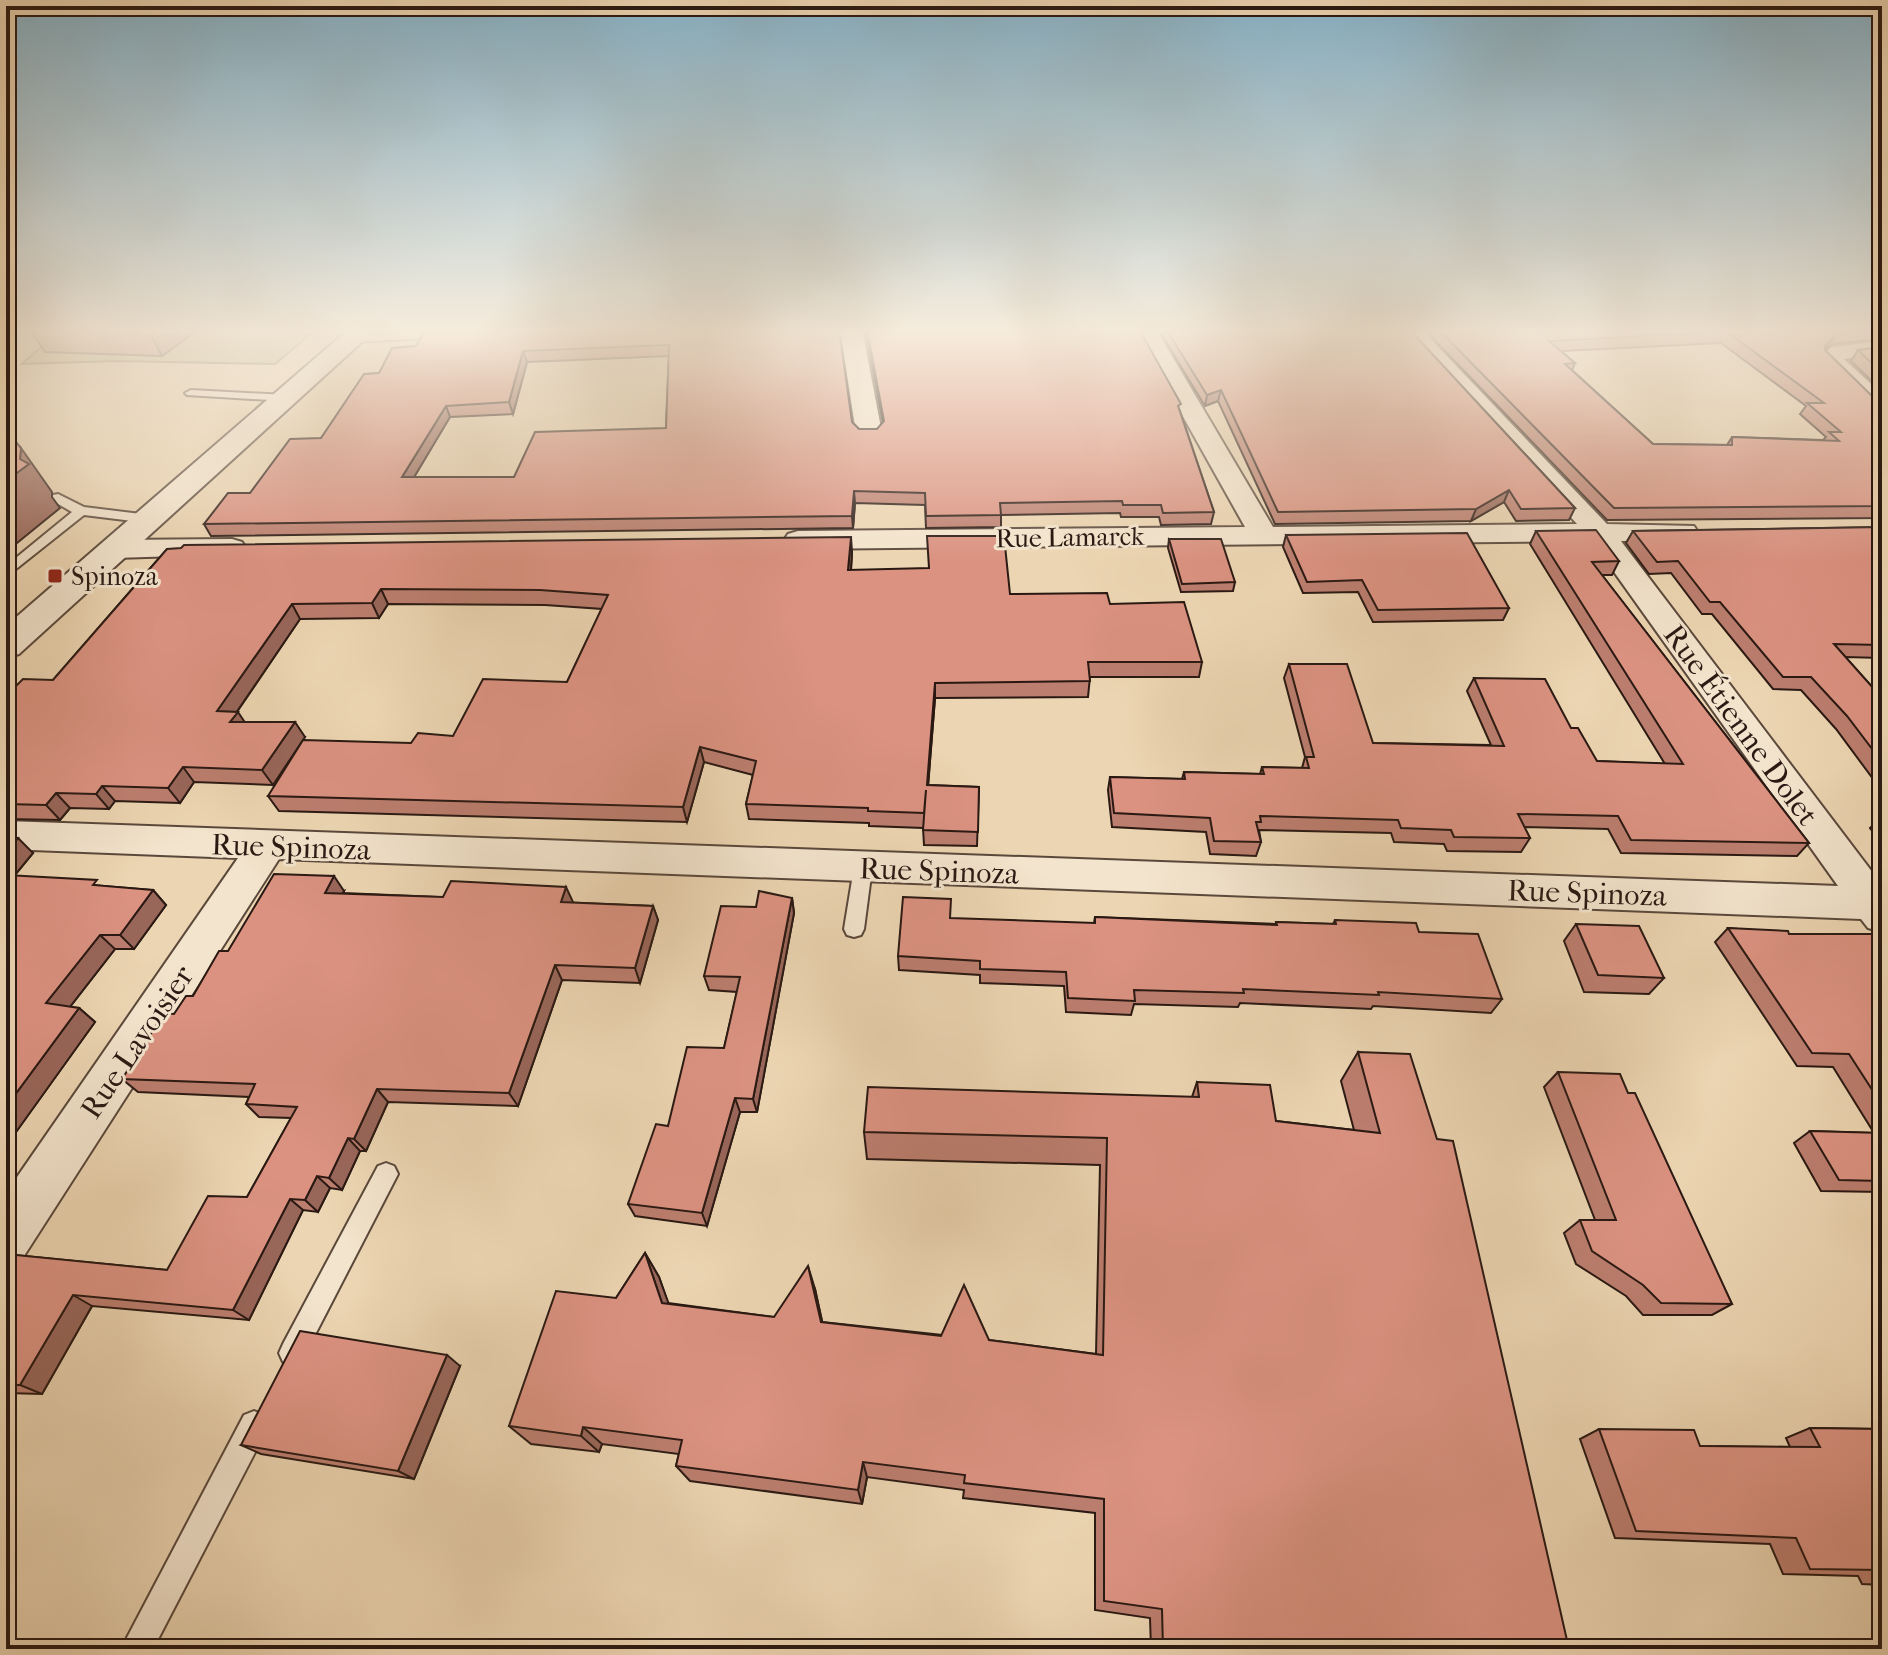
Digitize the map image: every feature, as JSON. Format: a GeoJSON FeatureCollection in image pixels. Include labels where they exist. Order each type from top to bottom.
{"type":"FeatureCollection","features":[{"type":"Feature","properties":{"kind":"street"},"geometry":{"type":"LineString","coordinates":[[6,646],[276,406]]}},
{"type":"Feature","properties":{"kind":"street"},"geometry":{"type":"LineString","coordinates":[[864,406],[869,433]]}},
{"type":"Feature","properties":{"kind":"street"},"geometry":{"type":"LineString","coordinates":[[1189,406],[1263,534]]}},
{"type":"Feature","properties":{"kind":"street","name":"Rue Étienne Dolet"},"geometry":{"type":"LineString","coordinates":[[1481,406],[1601,534],[1877,909]]}},
{"type":"Feature","properties":{"kind":"street","name":"Rue Lamarck"},"geometry":{"type":"LineString","coordinates":[[767,541],[1710,532]]}},
{"type":"Feature","properties":{"kind":"street"},"geometry":{"type":"LineString","coordinates":[[115,549],[256,547]]}},
{"type":"Feature","properties":{"kind":"street","name":"Rue Spinoza"},"geometry":{"type":"LineString","coordinates":[[6,835],[1877,909]]}},
{"type":"Feature","properties":{"kind":"street","name":"Rue Lavoisier"},"geometry":{"type":"LineString","coordinates":[[6,1238],[267,846]]}},
{"type":"Feature","properties":{"kind":"lane"},"geometry":{"type":"LineString","coordinates":[[58,498],[81,511],[149,519]]}},
{"type":"Feature","properties":{"kind":"lane"},"geometry":{"type":"LineString","coordinates":[[6,573],[81,511]]}},
{"type":"Feature","properties":{"kind":"lane"},"geometry":{"type":"LineString","coordinates":[[854,929],[863,868]]}},
{"type":"Feature","properties":{"kind":"lane"},"geometry":{"type":"LineString","coordinates":[[283,1370],[386,1174]]}},
{"type":"Feature","properties":{"kind":"lane"},"geometry":{"type":"LineString","coordinates":[[136,1649],[268,1397]]}},
{"type":"Feature","properties":{"kind":"building"},"geometry":{"type":"Polygon","coordinates":[[[342,406],[446,406],[402,477],[514,477],[535,432],[666,428],[667,406],[850,406],[852,422],[859,429],[877,429],[884,421],[881,406],[1178,406],[1214,512],[1163,513],[1161,505],[1123,505],[1122,501],[1000,503],[1001,515],[926,516],[925,493],[854,491],[852,516],[204,524],[228,493],[250,493],[290,439],[321,438],[342,406]]]}},
{"type":"Feature","properties":{"kind":"building"},"geometry":{"type":"Polygon","coordinates":[[[1229,406],[1481,406],[1575,508],[1521,509],[1509,490],[1476,509],[1278,512],[1229,406]]]}},
{"type":"Feature","properties":{"kind":"building"},"geometry":{"type":"Polygon","coordinates":[[[1514,406],[1611,406],[1653,444],[1732,445],[1732,437],[1839,441],[1829,432],[1841,432],[1811,406],[1882,406],[1882,506],[1614,508],[1514,406]]]}},
{"type":"Feature","properties":{"kind":"building"},"geometry":{"type":"Polygon","coordinates":[[[12,437],[21,448],[20,459],[29,464],[6,481],[6,442],[12,437]]]}},
{"type":"Feature","properties":{"kind":"building"},"geometry":{"type":"Polygon","coordinates":[[[1882,527],[1882,645],[1834,644],[1882,698],[1882,762],[1847,716],[1811,677],[1783,677],[1720,602],[1710,602],[1678,561],[1657,562],[1633,531],[1882,527]]]}},
{"type":"Feature","properties":{"kind":"building"},"geometry":{"type":"Polygon","coordinates":[[[1596,530],[1619,561],[1592,562],[1809,843],[1631,840],[1618,816],[1518,814],[1530,838],[1454,837],[1451,830],[1401,828],[1398,820],[1260,816],[1261,822],[1256,822],[1261,842],[1214,841],[1210,818],[1114,813],[1110,777],[1185,779],[1184,772],[1264,774],[1262,767],[1309,768],[1306,757],[1314,757],[1289,664],[1347,664],[1373,743],[1504,746],[1474,678],[1545,679],[1571,728],[1578,728],[1597,761],[1683,764],[1536,531],[1596,530]]]}},
{"type":"Feature","properties":{"kind":"building"},"geometry":{"type":"Polygon","coordinates":[[[1467,533],[1509,608],[1378,610],[1362,580],[1307,582],[1286,535],[1467,533]]]}},
{"type":"Feature","properties":{"kind":"building"},"geometry":{"type":"Polygon","coordinates":[[[927,536],[1004,536],[1010,594],[1107,593],[1110,604],[1184,602],[1202,662],[1088,662],[1090,681],[935,683],[927,785],[979,787],[978,832],[923,830],[926,790],[924,813],[746,804],[756,761],[700,747],[683,807],[268,796],[303,740],[411,743],[418,733],[453,736],[483,679],[567,682],[608,595],[540,590],[381,589],[372,603],[292,604],[217,711],[238,712],[230,722],[295,722],[262,770],[183,767],[168,788],[102,786],[96,794],[56,793],[46,805],[6,804],[6,696],[23,679],[53,680],[167,549],[184,545],[851,537],[848,570],[929,568],[927,536]]]}},
{"type":"Feature","properties":{"kind":"building"},"geometry":{"type":"Polygon","coordinates":[[[1169,539],[1221,539],[1235,582],[1182,584],[1169,539]]]}},
{"type":"Feature","properties":{"kind":"building"},"geometry":{"type":"Polygon","coordinates":[[[6,837],[18,838],[6,853],[6,837]]]}},
{"type":"Feature","properties":{"kind":"building"},"geometry":{"type":"Polygon","coordinates":[[[274,874],[334,876],[325,893],[443,897],[451,881],[566,887],[561,902],[653,906],[635,968],[555,965],[509,1093],[377,1089],[354,1139],[348,1138],[329,1178],[317,1176],[305,1200],[290,1199],[233,1310],[73,1295],[20,1385],[6,1385],[6,1254],[167,1270],[208,1196],[247,1197],[297,1107],[246,1104],[255,1084],[122,1079],[164,1013],[174,1014],[186,996],[193,996],[219,951],[228,951],[274,874]]]}},
{"type":"Feature","properties":{"kind":"building"},"geometry":{"type":"Polygon","coordinates":[[[6,875],[97,880],[93,885],[153,890],[120,935],[100,935],[46,1003],[79,1008],[6,1107],[6,875]]]}},
{"type":"Feature","properties":{"kind":"building"},"geometry":{"type":"Polygon","coordinates":[[[759,891],[792,898],[753,1099],[735,1098],[702,1213],[628,1204],[656,1124],[668,1126],[687,1047],[724,1048],[740,977],[704,976],[721,906],[756,907],[759,891]]]}},
{"type":"Feature","properties":{"kind":"building"},"geometry":{"type":"Polygon","coordinates":[[[903,897],[951,899],[950,918],[1095,923],[1095,917],[1277,925],[1276,922],[1336,924],[1335,920],[1416,923],[1419,932],[1478,934],[1502,999],[1243,989],[1244,993],[1134,990],[1135,1001],[1068,998],[1066,972],[980,969],[980,961],[898,956],[903,897]]]}},
{"type":"Feature","properties":{"kind":"building"},"geometry":{"type":"Polygon","coordinates":[[[1576,924],[1639,926],[1664,978],[1598,975],[1576,924]]]}},
{"type":"Feature","properties":{"kind":"building"},"geometry":{"type":"Polygon","coordinates":[[[1728,928],[1788,931],[1789,934],[1882,934],[1882,1105],[1849,1054],[1812,1053],[1728,928]]]}},
{"type":"Feature","properties":{"kind":"building"},"geometry":{"type":"Polygon","coordinates":[[[1358,1052],[1410,1054],[1437,1139],[1453,1141],[1569,1649],[1163,1649],[1162,1609],[1104,1601],[1104,1499],[964,1483],[965,1475],[863,1462],[858,1490],[676,1466],[682,1440],[583,1427],[581,1436],[509,1426],[556,1291],[616,1298],[645,1253],[662,1303],[774,1317],[808,1266],[821,1322],[941,1336],[964,1285],[989,1340],[1103,1355],[1107,1138],[864,1132],[868,1087],[1199,1097],[1197,1082],[1270,1085],[1276,1121],[1380,1133],[1358,1052]]]}},
{"type":"Feature","properties":{"kind":"building"},"geometry":{"type":"Polygon","coordinates":[[[1558,1072],[1620,1074],[1628,1093],[1635,1093],[1732,1304],[1661,1303],[1643,1285],[1592,1251],[1580,1220],[1616,1220],[1558,1072]]]}},
{"type":"Feature","properties":{"kind":"building"},"geometry":{"type":"Polygon","coordinates":[[[1810,1131],[1882,1133],[1882,1181],[1839,1180],[1810,1131]]]}},
{"type":"Feature","properties":{"kind":"building"},"geometry":{"type":"Polygon","coordinates":[[[300,1331],[447,1355],[398,1471],[241,1445],[300,1331]]]}},
{"type":"Feature","properties":{"kind":"building"},"geometry":{"type":"Polygon","coordinates":[[[1810,1428],[1882,1429],[1882,1570],[1810,1569],[1796,1538],[1636,1531],[1599,1429],[1694,1430],[1700,1446],[1820,1447],[1810,1428]]]}},
{"type":"Feature","properties":{"kind":"place","name":"Spinoza"},"geometry":{"type":"Point","coordinates":[55,576]}}]}
